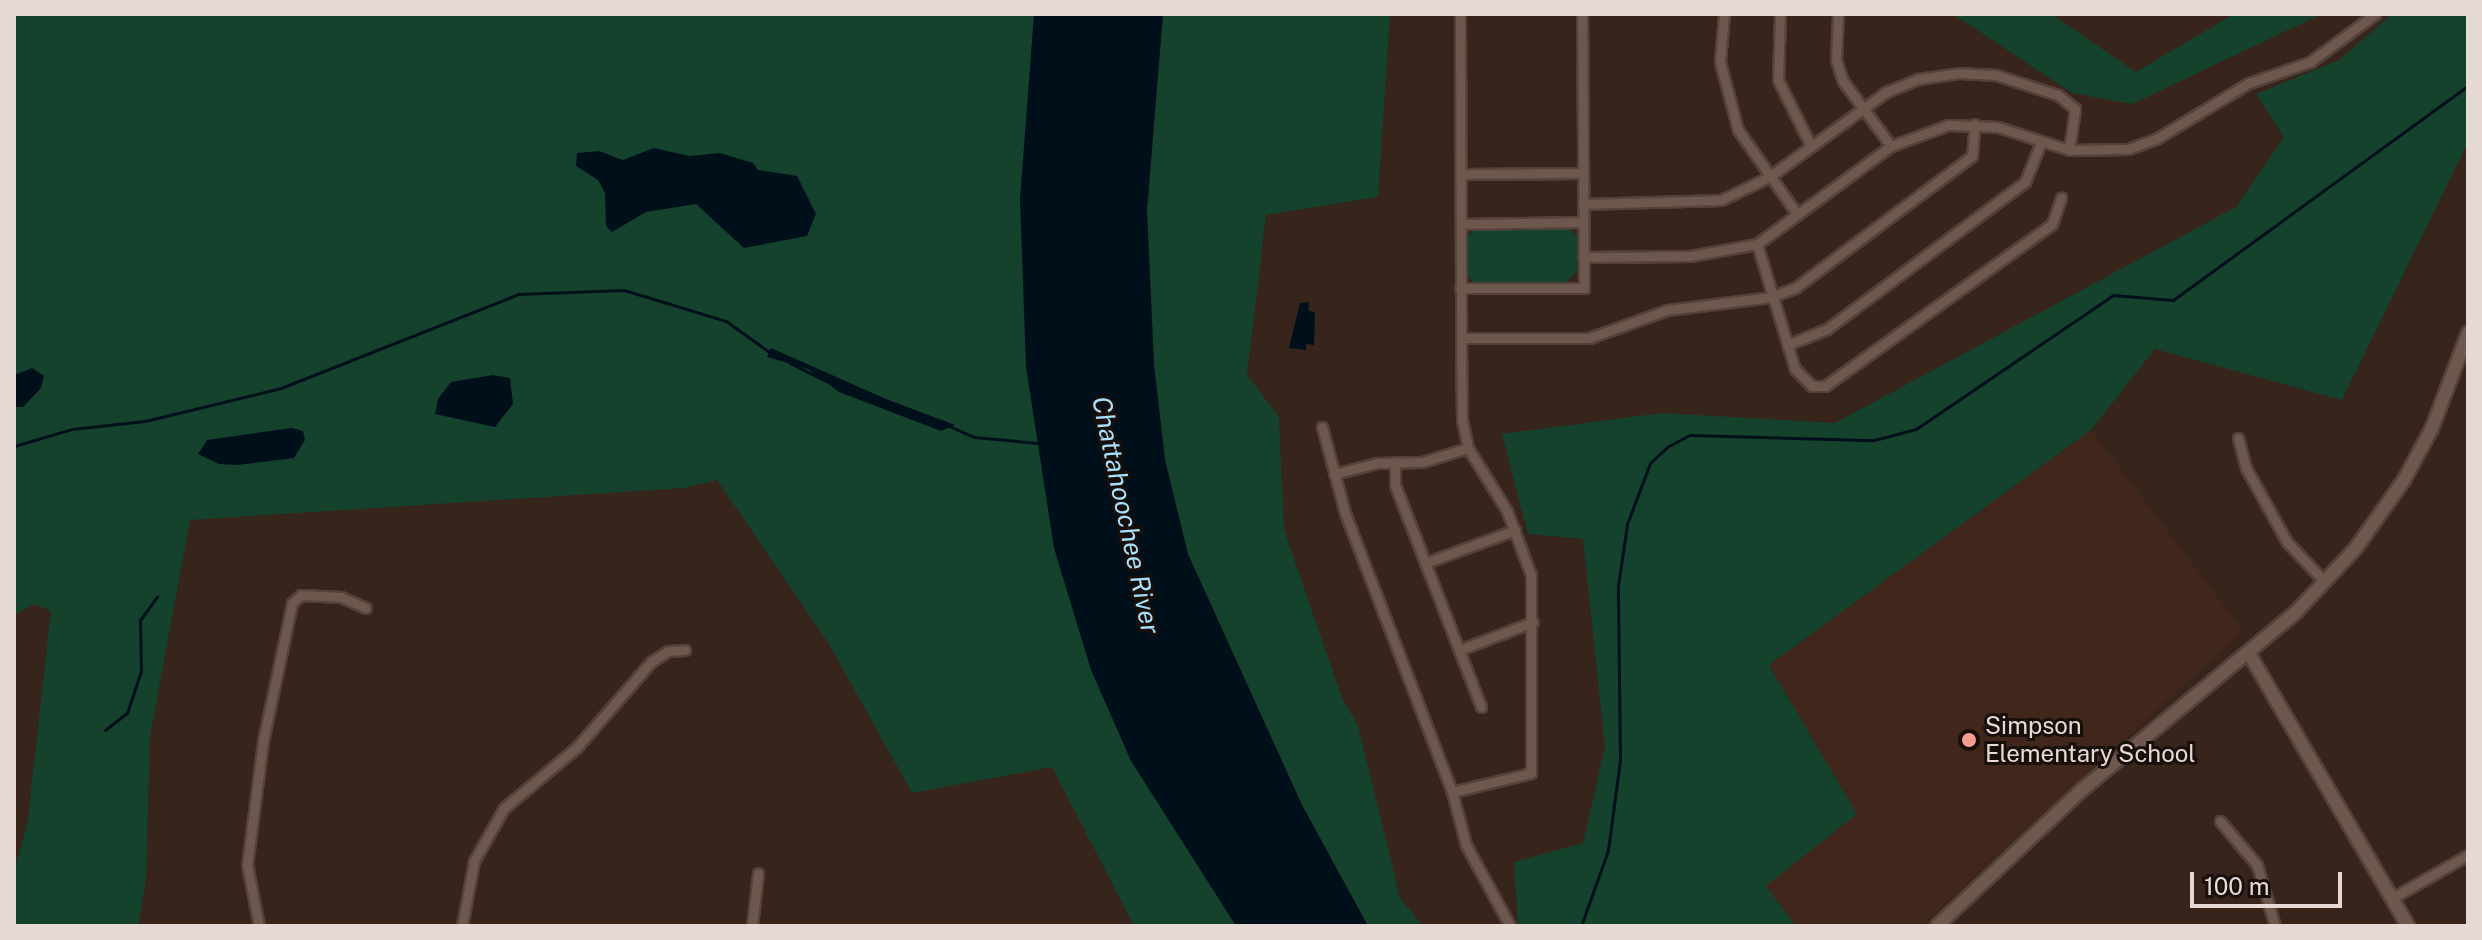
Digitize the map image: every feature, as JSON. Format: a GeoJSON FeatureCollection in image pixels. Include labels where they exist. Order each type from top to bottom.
{"type":"FeatureCollection","features":[{"type":"Feature","properties":{"kind":"street"},"geometry":{"type":"LineString","coordinates":[[1452,792],[1531,773],[1533,622],[1531,575],[1515,530],[1468,448],[1462,420],[1460,14]]}},
{"type":"Feature","properties":{"kind":"street"},"geometry":{"type":"LineString","coordinates":[[1460,288],[1584,288],[1582,14]]}},
{"type":"Feature","properties":{"kind":"street"},"geometry":{"type":"LineString","coordinates":[[1724,14],[1720,62],[1726,97],[1738,130],[1797,214]]}},
{"type":"Feature","properties":{"kind":"street"},"geometry":{"type":"LineString","coordinates":[[1780,14],[1778,80],[1811,146]]}},
{"type":"Feature","properties":{"kind":"street"},"geometry":{"type":"LineString","coordinates":[[1838,14],[1836,60],[1861,108],[1891,146]]}},
{"type":"Feature","properties":{"kind":"street"},"geometry":{"type":"LineString","coordinates":[[1583,257],[1690,256],[1757,244],[1891,146],[1948,125],[1998,127],[2040,145],[2069,150],[2106,152],[2156,139],[2249,83],[2310,62],[2375,14]]}},
{"type":"Feature","properties":{"kind":"street"},"geometry":{"type":"LineString","coordinates":[[1583,204],[1721,200],[1769,177],[1861,108],[1918,79],[1996,75],[2058,95],[2075,109],[2069,150]]}},
{"type":"Feature","properties":{"kind":"street"},"geometry":{"type":"LineString","coordinates":[[1461,338],[1589,338],[1667,310],[1771,297],[1795,288],[1972,156],[1975,124]]}},
{"type":"Feature","properties":{"kind":"street"},"geometry":{"type":"LineString","coordinates":[[1787,345],[1827,329],[2025,182],[2040,145]]}},
{"type":"Feature","properties":{"kind":"street"},"geometry":{"type":"LineString","coordinates":[[1461,174],[1583,173]]}},
{"type":"Feature","properties":{"kind":"street"},"geometry":{"type":"LineString","coordinates":[[1757,244],[1795,369],[1812,386],[1825,386],[2052,224],[2061,198]]}},
{"type":"Feature","properties":{"kind":"street"},"geometry":{"type":"LineString","coordinates":[[1461,224],[1583,222]]}},
{"type":"Feature","properties":{"kind":"street"},"geometry":{"type":"LineString","coordinates":[[1937,926],[2083,789],[2248,652],[2325,582],[2356,548],[2404,480],[2432,428],[2468,333]]}},
{"type":"Feature","properties":{"kind":"street"},"geometry":{"type":"LineString","coordinates":[[1322,427],[1334,474],[1452,792],[1481,881],[1510,926]]}},
{"type":"Feature","properties":{"kind":"street"},"geometry":{"type":"LineString","coordinates":[[2238,438],[2246,468],[2287,542],[2325,582]]}},
{"type":"Feature","properties":{"kind":"street"},"geometry":{"type":"LineString","coordinates":[[1334,474],[1395,462],[1422,462],[1468,448]]}},
{"type":"Feature","properties":{"kind":"street"},"geometry":{"type":"LineString","coordinates":[[1395,462],[1395,485],[1481,707]]}},
{"type":"Feature","properties":{"kind":"street"},"geometry":{"type":"LineString","coordinates":[[1425,563],[1515,530]]}},
{"type":"Feature","properties":{"kind":"street"},"geometry":{"type":"LineString","coordinates":[[259,926],[248,883],[253,810],[294,599],[341,597],[366,608]]}},
{"type":"Feature","properties":{"kind":"street"},"geometry":{"type":"LineString","coordinates":[[1459,650],[1533,622]]}},
{"type":"Feature","properties":{"kind":"street"},"geometry":{"type":"LineString","coordinates":[[462,926],[474,861],[504,808],[577,747],[651,662],[668,651],[685,650]]}},
{"type":"Feature","properties":{"kind":"street"},"geometry":{"type":"LineString","coordinates":[[2248,652],[2408,926]]}},
{"type":"Feature","properties":{"kind":"street"},"geometry":{"type":"LineString","coordinates":[[2220,821],[2257,865],[2275,926]]}},
{"type":"Feature","properties":{"kind":"street"},"geometry":{"type":"LineString","coordinates":[[2392,898],[2468,855]]}},
{"type":"Feature","properties":{"kind":"street"},"geometry":{"type":"LineString","coordinates":[[752,926],[758,873]]}},
{"type":"Feature","properties":{"kind":"shaded area","name":"Simpson Elementary School"},"geometry":{"type":"Polygon","coordinates":[[[2091,430],[2243,631],[1921,926],[1796,926],[1766,886],[1857,814],[1769,665],[2091,430]]]}},
{"type":"Feature","properties":{"kind":"green space"},"geometry":{"type":"Polygon","coordinates":[[[14,14],[1045,14],[1252,926],[1134,926],[1052,767],[912,793],[829,644],[717,480],[684,488],[190,520],[150,736],[146,880],[138,926],[14,926],[14,873],[28,819],[51,611],[34,604],[14,615],[14,14]]]}},
{"type":"Feature","properties":{"kind":"green space"},"geometry":{"type":"Polygon","coordinates":[[[1163,14],[1390,14],[1378,197],[1266,215],[1247,375],[1279,417],[1284,530],[1342,698],[1358,726],[1400,898],[1423,926],[1368,926],[1302,805],[1188,554],[1165,460],[1154,365],[1147,210],[1163,14]]]}},
{"type":"Feature","properties":{"kind":"green space"},"geometry":{"type":"Polygon","coordinates":[[[1953,14],[2051,14],[2136,72],[2234,14],[2322,14],[2132,104],[2072,93],[1953,14]]]}},
{"type":"Feature","properties":{"kind":"green space"},"geometry":{"type":"Polygon","coordinates":[[[2392,14],[2468,14],[2468,142],[2342,400],[2155,349],[2091,430],[1769,665],[1857,814],[1766,886],[1796,926],[1518,926],[1514,862],[1583,843],[1605,747],[1583,539],[1528,534],[1502,434],[1662,413],[1835,423],[2236,207],[2284,137],[2256,94],[2339,60],[2392,14]]]}},
{"type":"Feature","properties":{"kind":"green space"},"geometry":{"type":"Polygon","coordinates":[[[1476,228],[1569,229],[1577,237],[1577,271],[1565,283],[1475,284],[1465,273],[1465,238],[1476,228]]]}},
{"type":"Feature","properties":{"kind":"water","name":"Chattahoochee River"},"geometry":{"type":"Polygon","coordinates":[[[1034,14],[1163,14],[1147,210],[1154,365],[1165,460],[1188,554],[1302,805],[1368,926],[1236,926],[1131,761],[1091,670],[1054,548],[1026,367],[1020,199],[1034,14]]]}},
{"type":"Feature","properties":{"kind":"water"},"geometry":{"type":"Polygon","coordinates":[[[654,148],[689,156],[720,153],[753,163],[758,170],[797,176],[816,214],[807,236],[744,248],[696,204],[646,212],[612,232],[606,226],[605,193],[598,180],[576,166],[577,153],[599,151],[623,160],[654,148]]]}},
{"type":"Feature","properties":{"kind":"water"},"geometry":{"type":"Polygon","coordinates":[[[1309,302],[1308,310],[1315,313],[1314,345],[1306,344],[1306,350],[1289,348],[1300,303],[1309,302]]]}},
{"type":"Feature","properties":{"kind":"water"},"geometry":{"type":"Polygon","coordinates":[[[771,348],[886,399],[955,425],[941,431],[839,392],[808,369],[767,357],[771,348]]]}},
{"type":"Feature","properties":{"kind":"water"},"geometry":{"type":"Polygon","coordinates":[[[32,368],[44,376],[41,388],[23,407],[14,407],[14,375],[32,368]]]}},
{"type":"Feature","properties":{"kind":"water"},"geometry":{"type":"Polygon","coordinates":[[[493,375],[510,378],[513,404],[495,427],[435,414],[438,399],[451,382],[493,375]]]}},
{"type":"Feature","properties":{"kind":"water"},"geometry":{"type":"Polygon","coordinates":[[[292,428],[303,431],[305,440],[294,458],[237,465],[219,464],[198,454],[207,440],[292,428]]]}},
{"type":"Feature","properties":{"kind":"waterway"},"geometry":{"type":"LineString","coordinates":[[1581,926],[1608,850],[1620,760],[1618,586],[1627,524],[1650,463],[1667,447],[1690,435],[1874,440],[1916,429],[2113,295],[2173,300],[2468,86]]}},
{"type":"Feature","properties":{"kind":"waterway"},"geometry":{"type":"LineString","coordinates":[[14,446],[72,429],[145,421],[281,388],[518,294],[624,290],[726,321],[772,354]]}},
{"type":"Feature","properties":{"kind":"waterway"},"geometry":{"type":"LineString","coordinates":[[790,363],[826,381]]}},
{"type":"Feature","properties":{"kind":"waterway"},"geometry":{"type":"LineString","coordinates":[[949,426],[974,437],[1038,443]]}},
{"type":"Feature","properties":{"kind":"waterway"},"geometry":{"type":"LineString","coordinates":[[105,730],[127,713],[141,671],[140,620],[157,597]]}},
{"type":"Feature","properties":{"kind":"place","name":"Simpson Elementary School"},"geometry":{"type":"Point","coordinates":[1969,740]}}]}
